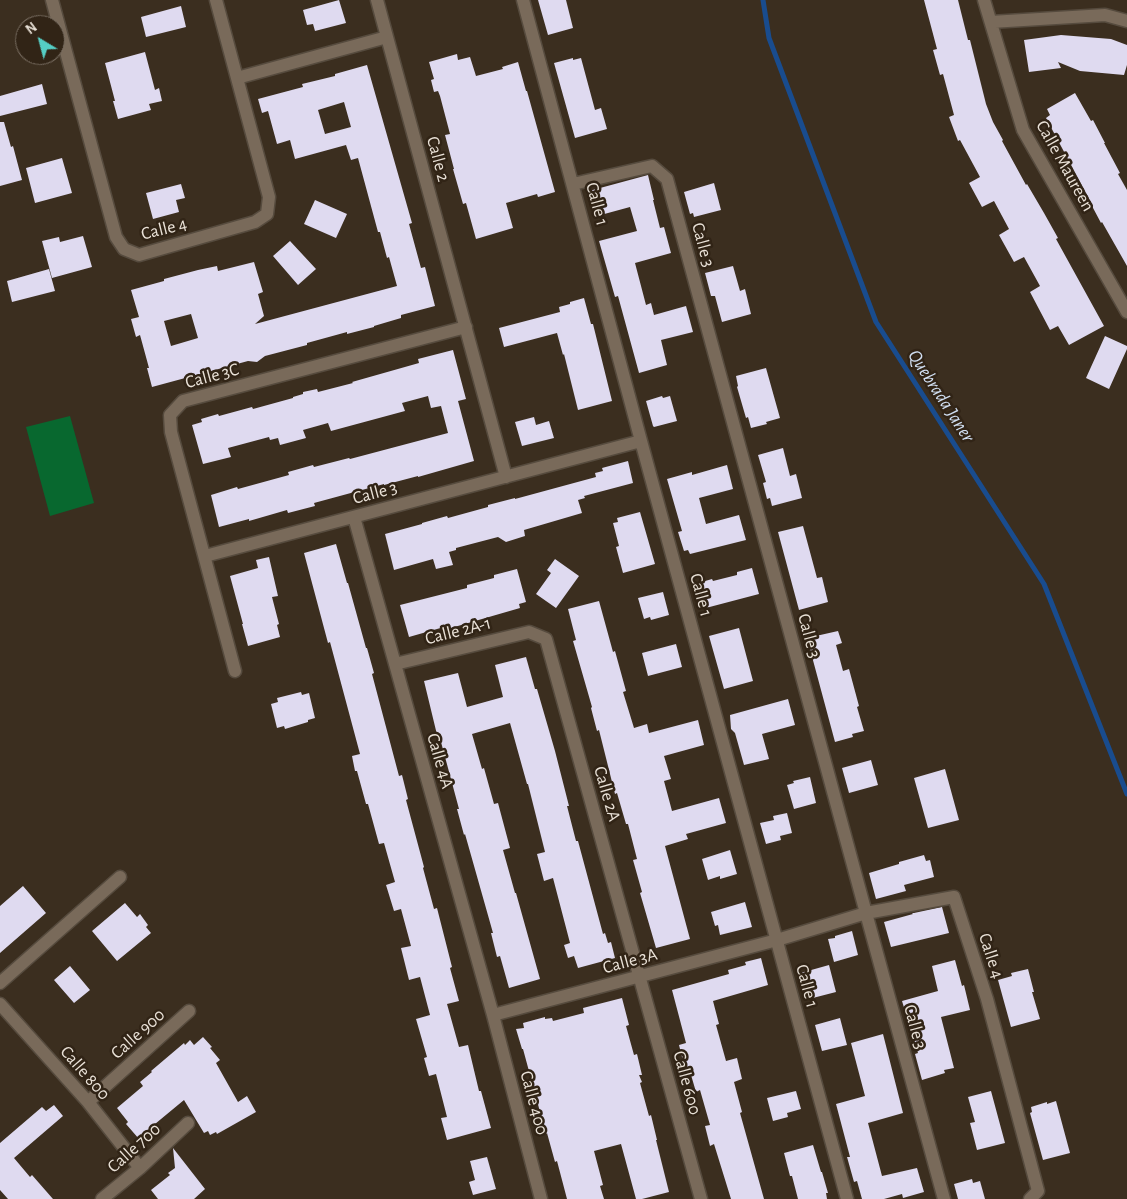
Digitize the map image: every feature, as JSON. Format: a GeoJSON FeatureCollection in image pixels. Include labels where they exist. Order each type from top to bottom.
{"type":"FeatureCollection","features":[{"type":"Feature","properties":{"kind":"street","name":"Calle 4"},"geometry":{"type":"LineString","coordinates":[[52,0],[116,236],[124,248],[139,255],[255,222],[266,214],[269,198],[216,0]]}},
{"type":"Feature","properties":{"kind":"street","name":"Calle 2"},"geometry":{"type":"LineString","coordinates":[[377,0],[506,477]]}},
{"type":"Feature","properties":{"kind":"street","name":"Calle 1"},"geometry":{"type":"LineString","coordinates":[[523,0],[847,1199]]}},
{"type":"Feature","properties":{"kind":"street","name":"Calle Maureen"},"geometry":{"type":"LineString","coordinates":[[984,0],[1023,130],[1127,312]]}},
{"type":"Feature","properties":{"kind":"street"},"geometry":{"type":"LineString","coordinates":[[990,22],[1105,15],[1127,21]]}},
{"type":"Feature","properties":{"kind":"street"},"geometry":{"type":"LineString","coordinates":[[237,78],[387,37]]}},
{"type":"Feature","properties":{"kind":"street","name":"Calle 3"},"geometry":{"type":"LineString","coordinates":[[573,184],[652,166],[667,179],[944,1199]]}},
{"type":"Feature","properties":{"kind":"street","name":"Calle 3C"},"geometry":{"type":"LineString","coordinates":[[235,671],[171,432],[170,415],[183,401],[466,327]]}},
{"type":"Feature","properties":{"kind":"street","name":"Calle 3"},"geometry":{"type":"LineString","coordinates":[[205,556],[641,442]]}},
{"type":"Feature","properties":{"kind":"street","name":"Calle 4A"},"geometry":{"type":"LineString","coordinates":[[354,517],[493,1016]]}},
{"type":"Feature","properties":{"kind":"street","name":"Calle 2A-1"},"geometry":{"type":"LineString","coordinates":[[395,664],[529,632]]}},
{"type":"Feature","properties":{"kind":"street","name":"Calle 2A"},"geometry":{"type":"LineString","coordinates":[[529,632],[546,639],[640,977]]}},
{"type":"Feature","properties":{"kind":"street"},"geometry":{"type":"LineString","coordinates":[[0,983],[120,877]]}},
{"type":"Feature","properties":{"kind":"street","name":"Calle 4"},"geometry":{"type":"LineString","coordinates":[[776,940],[866,913],[954,897],[987,999],[1038,1191],[1030,1199]]}},
{"type":"Feature","properties":{"kind":"street","name":"Calle 3A"},"geometry":{"type":"LineString","coordinates":[[493,1016],[776,940]]}},
{"type":"Feature","properties":{"kind":"street","name":"Calle 600"},"geometry":{"type":"LineString","coordinates":[[640,977],[700,1199]]}},
{"type":"Feature","properties":{"kind":"street","name":"Calle 800"},"geometry":{"type":"LineString","coordinates":[[0,1004],[88,1102],[140,1168]]}},
{"type":"Feature","properties":{"kind":"street","name":"Calle 900"},"geometry":{"type":"LineString","coordinates":[[88,1102],[189,1011]]}},
{"type":"Feature","properties":{"kind":"street","name":"Calle 400"},"geometry":{"type":"LineString","coordinates":[[493,1016],[541,1199]]}},
{"type":"Feature","properties":{"kind":"street","name":"Calle 700"},"geometry":{"type":"LineString","coordinates":[[102,1199],[140,1168],[188,1122]]}},
{"type":"Feature","properties":{"kind":"green space"},"geometry":{"type":"Polygon","coordinates":[[[70,416],[94,503],[50,516],[26,427],[70,416]]]}},
{"type":"Feature","properties":{"kind":"building"},"geometry":{"type":"Polygon","coordinates":[[[339,0],[346,23],[315,31],[313,24],[307,25],[303,10],[339,0]]]}},
{"type":"Feature","properties":{"kind":"building"},"geometry":{"type":"Polygon","coordinates":[[[538,0],[566,0],[573,28],[548,35],[538,0]]]}},
{"type":"Feature","properties":{"kind":"building"},"geometry":{"type":"Polygon","coordinates":[[[924,0],[958,0],[986,104],[993,122],[1026,185],[1058,238],[1056,239],[1104,326],[1069,345],[1058,326],[1050,330],[1030,292],[1040,286],[1024,257],[1014,262],[999,235],[1009,229],[994,201],[982,207],[969,183],[980,177],[960,140],[958,141],[949,117],[954,115],[943,74],[940,75],[933,50],[937,49],[924,0]]]}},
{"type":"Feature","properties":{"kind":"building"},"geometry":{"type":"Polygon","coordinates":[[[181,6],[186,27],[146,37],[141,17],[181,6]]]}},
{"type":"Feature","properties":{"kind":"building"},"geometry":{"type":"Polygon","coordinates":[[[1061,35],[1111,39],[1127,45],[1127,65],[1124,75],[1080,71],[1058,62],[1061,68],[1029,72],[1024,40],[1061,35]]]}},
{"type":"Feature","properties":{"kind":"building"},"geometry":{"type":"Polygon","coordinates":[[[145,52],[155,90],[159,88],[162,101],[149,104],[151,110],[118,119],[105,63],[145,52]]]}},
{"type":"Feature","properties":{"kind":"building"},"geometry":{"type":"Polygon","coordinates":[[[457,54],[458,60],[470,57],[476,76],[503,69],[502,67],[518,62],[555,192],[538,197],[537,194],[506,203],[513,228],[476,239],[466,203],[463,204],[453,169],[445,135],[450,134],[440,96],[438,91],[434,92],[431,80],[434,79],[429,62],[457,54]]]}},
{"type":"Feature","properties":{"kind":"building"},"geometry":{"type":"Polygon","coordinates":[[[573,58],[573,60],[581,58],[595,110],[601,108],[607,129],[575,138],[554,63],[573,58]]]}},
{"type":"Feature","properties":{"kind":"building"},"geometry":{"type":"Polygon","coordinates":[[[367,65],[412,223],[409,224],[421,268],[425,267],[435,306],[401,315],[401,318],[374,327],[347,334],[347,332],[265,356],[257,362],[248,361],[152,387],[140,335],[136,337],[131,319],[139,317],[131,290],[198,270],[217,266],[218,271],[254,262],[263,292],[258,294],[264,316],[255,324],[397,286],[389,257],[387,258],[380,232],[378,232],[358,158],[351,160],[346,145],[295,159],[290,140],[277,144],[268,111],[262,113],[258,99],[303,87],[302,84],[335,76],[335,74],[367,65]],[[344,102],[318,110],[325,134],[351,127],[344,102]],[[191,314],[164,321],[171,346],[198,338],[191,314]]]}},
{"type":"Feature","properties":{"kind":"building"},"geometry":{"type":"Polygon","coordinates":[[[42,84],[47,104],[0,116],[0,96],[42,84]]]}},
{"type":"Feature","properties":{"kind":"building"},"geometry":{"type":"Polygon","coordinates":[[[1075,93],[1091,121],[1093,120],[1127,190],[1127,266],[1101,223],[1046,118],[1050,115],[1047,109],[1075,93]]]}},
{"type":"Feature","properties":{"kind":"building"},"geometry":{"type":"Polygon","coordinates":[[[0,122],[4,122],[22,180],[0,186],[0,122]]]}},
{"type":"Feature","properties":{"kind":"building"},"geometry":{"type":"Polygon","coordinates":[[[62,158],[72,193],[35,203],[26,168],[62,158]]]}},
{"type":"Feature","properties":{"kind":"building"},"geometry":{"type":"Polygon","coordinates":[[[648,175],[660,228],[664,227],[671,253],[635,263],[646,305],[651,303],[654,315],[686,306],[693,332],[661,340],[667,365],[639,373],[618,296],[615,297],[599,241],[637,231],[630,207],[597,216],[589,191],[648,175]]]}},
{"type":"Feature","properties":{"kind":"building"},"geometry":{"type":"Polygon","coordinates":[[[714,183],[721,210],[694,217],[693,213],[690,214],[684,192],[714,183]]]}},
{"type":"Feature","properties":{"kind":"building"},"geometry":{"type":"Polygon","coordinates":[[[181,184],[185,198],[176,200],[179,212],[153,219],[146,193],[181,184]]]}},
{"type":"Feature","properties":{"kind":"building"},"geometry":{"type":"Polygon","coordinates":[[[315,200],[347,214],[336,238],[304,224],[315,200]]]}},
{"type":"Feature","properties":{"kind":"building"},"geometry":{"type":"Polygon","coordinates":[[[83,236],[92,267],[52,278],[42,241],[59,237],[60,242],[83,236]]]}},
{"type":"Feature","properties":{"kind":"building"},"geometry":{"type":"Polygon","coordinates":[[[290,241],[316,269],[298,285],[273,256],[290,241]]]}},
{"type":"Feature","properties":{"kind":"building"},"geometry":{"type":"Polygon","coordinates":[[[733,266],[740,291],[745,289],[751,314],[722,322],[715,296],[711,296],[705,273],[733,266]]]}},
{"type":"Feature","properties":{"kind":"building"},"geometry":{"type":"Polygon","coordinates":[[[49,269],[55,291],[12,302],[7,281],[49,269]]]}},
{"type":"Feature","properties":{"kind":"building"},"geometry":{"type":"Polygon","coordinates":[[[584,298],[591,324],[593,324],[612,401],[578,410],[557,333],[504,347],[499,328],[560,312],[559,307],[584,298]]]}},
{"type":"Feature","properties":{"kind":"building"},"geometry":{"type":"Polygon","coordinates":[[[1105,336],[1127,346],[1109,389],[1086,378],[1105,336]]]}},
{"type":"Feature","properties":{"kind":"building"},"geometry":{"type":"Polygon","coordinates":[[[453,350],[466,399],[458,401],[474,461],[314,503],[315,506],[288,513],[287,510],[219,527],[211,495],[289,475],[288,472],[313,465],[314,467],[350,459],[448,433],[441,406],[431,408],[428,396],[402,403],[405,411],[331,431],[328,423],[303,430],[306,438],[280,445],[278,438],[270,440],[269,437],[228,448],[231,457],[203,464],[192,425],[202,422],[201,419],[218,414],[219,416],[252,407],[253,409],[293,398],[303,394],[303,392],[317,389],[318,392],[353,383],[419,363],[418,359],[453,350]]]}},
{"type":"Feature","properties":{"kind":"building"},"geometry":{"type":"Polygon","coordinates":[[[766,368],[780,418],[751,428],[748,417],[746,418],[737,387],[736,376],[766,368]]]}},
{"type":"Feature","properties":{"kind":"building"},"geometry":{"type":"Polygon","coordinates":[[[662,396],[663,398],[670,396],[677,421],[654,427],[646,401],[662,396]]]}},
{"type":"Feature","properties":{"kind":"building"},"geometry":{"type":"Polygon","coordinates":[[[534,417],[536,425],[549,421],[554,438],[522,446],[515,422],[534,417]]]}},
{"type":"Feature","properties":{"kind":"building"},"geometry":{"type":"Polygon","coordinates":[[[783,448],[790,476],[796,474],[802,498],[772,506],[770,498],[767,499],[763,483],[766,482],[758,455],[783,448]]]}},
{"type":"Feature","properties":{"kind":"building"},"geometry":{"type":"Polygon","coordinates":[[[628,461],[633,483],[584,496],[585,498],[578,500],[582,513],[524,530],[525,536],[506,542],[498,537],[456,548],[456,550],[449,552],[453,565],[436,569],[433,559],[394,570],[385,534],[596,477],[595,473],[603,471],[602,468],[628,461]]]}},
{"type":"Feature","properties":{"kind":"building"},"geometry":{"type":"Polygon","coordinates":[[[727,465],[733,489],[699,498],[706,524],[739,515],[746,540],[690,554],[688,550],[684,551],[678,532],[682,531],[667,479],[692,472],[692,475],[727,465]]]}},
{"type":"Feature","properties":{"kind":"building"},"geometry":{"type":"Polygon","coordinates":[[[640,512],[655,564],[623,573],[616,547],[619,546],[613,523],[618,522],[617,518],[640,512]]]}},
{"type":"Feature","properties":{"kind":"building"},"geometry":{"type":"Polygon","coordinates":[[[803,526],[817,578],[822,577],[828,602],[799,610],[778,532],[803,526]]]}},
{"type":"Feature","properties":{"kind":"building"},"geometry":{"type":"Polygon","coordinates":[[[336,544],[374,673],[372,674],[399,776],[402,775],[408,799],[406,800],[423,868],[434,909],[437,908],[452,967],[450,968],[459,1001],[447,1004],[459,1047],[468,1045],[479,1091],[481,1091],[491,1128],[447,1140],[441,1118],[447,1117],[436,1074],[429,1076],[424,1058],[427,1057],[416,1019],[430,1015],[420,977],[409,980],[401,948],[411,946],[401,909],[394,911],[386,885],[395,882],[384,843],[379,844],[368,804],[366,804],[357,771],[355,771],[352,756],[360,754],[304,553],[336,544]]]}},
{"type":"Feature","properties":{"kind":"building"},"geometry":{"type":"Polygon","coordinates":[[[269,557],[278,596],[272,597],[279,624],[277,625],[280,637],[248,646],[230,576],[258,568],[256,560],[269,557]]]}},
{"type":"Feature","properties":{"kind":"building"},"geometry":{"type":"Polygon","coordinates":[[[555,559],[579,576],[556,608],[536,594],[551,573],[547,570],[555,559]]]}},
{"type":"Feature","properties":{"kind":"building"},"geometry":{"type":"Polygon","coordinates":[[[752,568],[759,594],[702,609],[695,584],[737,575],[737,572],[752,568]]]}},
{"type":"Feature","properties":{"kind":"building"},"geometry":{"type":"Polygon","coordinates":[[[517,569],[526,602],[519,604],[520,608],[444,630],[444,627],[409,637],[400,605],[467,588],[467,585],[494,578],[494,575],[517,569]]]}},
{"type":"Feature","properties":{"kind":"building"},"geometry":{"type":"Polygon","coordinates":[[[663,592],[669,615],[651,620],[650,617],[644,619],[638,598],[663,592]]]}},
{"type":"Feature","properties":{"kind":"building"},"geometry":{"type":"Polygon","coordinates":[[[599,601],[613,652],[615,651],[626,691],[623,692],[634,728],[647,724],[649,733],[698,720],[704,745],[664,756],[671,779],[664,781],[672,811],[719,798],[726,823],[686,834],[688,839],[665,846],[690,939],[656,948],[640,893],[642,892],[633,860],[637,859],[628,824],[626,824],[617,793],[615,794],[599,730],[597,731],[573,641],[576,640],[568,609],[599,601]]]}},
{"type":"Feature","properties":{"kind":"building"},"geometry":{"type":"Polygon","coordinates":[[[739,628],[753,681],[724,689],[709,636],[739,628]]]}},
{"type":"Feature","properties":{"kind":"building"},"geometry":{"type":"Polygon","coordinates":[[[838,631],[842,643],[836,645],[843,671],[849,669],[864,731],[852,734],[853,737],[835,742],[807,638],[838,631]]]}},
{"type":"Feature","properties":{"kind":"building"},"geometry":{"type":"Polygon","coordinates":[[[676,644],[682,667],[648,676],[642,653],[676,644]]]}},
{"type":"Feature","properties":{"kind":"building"},"geometry":{"type":"Polygon","coordinates":[[[526,657],[555,751],[576,841],[578,841],[603,934],[605,933],[608,943],[611,942],[615,958],[578,968],[574,956],[568,958],[564,945],[570,943],[553,878],[544,881],[537,854],[545,852],[510,723],[472,734],[494,804],[498,803],[510,848],[503,850],[540,979],[509,988],[500,956],[497,957],[491,933],[493,933],[464,835],[457,809],[459,809],[441,742],[439,743],[424,681],[458,673],[467,707],[503,697],[495,665],[526,657]]]}},
{"type":"Feature","properties":{"kind":"building"},"geometry":{"type":"Polygon","coordinates":[[[301,692],[302,695],[309,693],[315,718],[285,729],[284,726],[277,728],[271,704],[278,702],[277,698],[301,692]]]}},
{"type":"Feature","properties":{"kind":"building"},"geometry":{"type":"Polygon","coordinates":[[[788,699],[795,725],[762,734],[769,759],[744,765],[735,733],[731,729],[730,715],[788,699]]]}},
{"type":"Feature","properties":{"kind":"building"},"geometry":{"type":"Polygon","coordinates":[[[871,760],[878,785],[849,793],[842,768],[871,760]]]}},
{"type":"Feature","properties":{"kind":"building"},"geometry":{"type":"Polygon","coordinates":[[[945,769],[959,820],[928,828],[914,778],[945,769]]]}},
{"type":"Feature","properties":{"kind":"building"},"geometry":{"type":"Polygon","coordinates":[[[810,777],[816,803],[794,809],[787,785],[794,783],[793,781],[810,777]]]}},
{"type":"Feature","properties":{"kind":"building"},"geometry":{"type":"Polygon","coordinates":[[[787,813],[792,833],[780,836],[781,840],[766,844],[760,823],[774,820],[773,816],[787,813]]]}},
{"type":"Feature","properties":{"kind":"building"},"geometry":{"type":"Polygon","coordinates":[[[730,850],[737,874],[708,880],[702,859],[730,850]]]}},
{"type":"Feature","properties":{"kind":"building"},"geometry":{"type":"Polygon","coordinates":[[[924,855],[926,861],[930,860],[934,877],[904,885],[906,891],[876,899],[869,873],[924,855]]]}},
{"type":"Feature","properties":{"kind":"building"},"geometry":{"type":"Polygon","coordinates":[[[23,886],[46,913],[0,953],[0,906],[23,886]]]}},
{"type":"Feature","properties":{"kind":"building"},"geometry":{"type":"Polygon","coordinates":[[[745,902],[752,927],[720,935],[718,925],[715,926],[711,912],[745,902]]]}},
{"type":"Feature","properties":{"kind":"building"},"geometry":{"type":"Polygon","coordinates":[[[125,903],[137,917],[140,914],[151,933],[117,961],[92,931],[125,903]]]}},
{"type":"Feature","properties":{"kind":"building"},"geometry":{"type":"Polygon","coordinates":[[[942,907],[949,933],[891,947],[884,922],[912,913],[942,907]]]}},
{"type":"Feature","properties":{"kind":"building"},"geometry":{"type":"Polygon","coordinates":[[[852,931],[858,955],[834,962],[828,939],[852,931]]]}},
{"type":"Feature","properties":{"kind":"building"},"geometry":{"type":"Polygon","coordinates":[[[761,958],[768,985],[713,1001],[719,1024],[716,1025],[726,1061],[737,1058],[742,1079],[734,1082],[742,1112],[740,1113],[764,1199],[731,1199],[714,1144],[710,1146],[705,1126],[710,1125],[700,1090],[696,1092],[689,1068],[685,1069],[679,1045],[686,1043],[672,990],[729,974],[728,970],[746,965],[745,962],[761,958]]]}},
{"type":"Feature","properties":{"kind":"building"},"geometry":{"type":"Polygon","coordinates":[[[955,960],[970,1010],[941,1017],[954,1068],[944,1070],[945,1073],[922,1080],[915,1054],[918,1053],[902,1001],[938,991],[932,966],[955,960]]]}},
{"type":"Feature","properties":{"kind":"building"},"geometry":{"type":"Polygon","coordinates":[[[829,965],[836,992],[805,1000],[797,974],[829,965]]]}},
{"type":"Feature","properties":{"kind":"building"},"geometry":{"type":"Polygon","coordinates":[[[70,966],[90,990],[74,1003],[54,980],[70,966]]]}},
{"type":"Feature","properties":{"kind":"building"},"geometry":{"type":"Polygon","coordinates":[[[1028,969],[1040,1019],[1011,1027],[998,980],[1012,976],[1011,973],[1028,969]]]}},
{"type":"Feature","properties":{"kind":"building"},"geometry":{"type":"Polygon","coordinates":[[[622,998],[629,1025],[626,1026],[634,1055],[637,1054],[642,1075],[639,1075],[642,1082],[640,1083],[649,1116],[651,1115],[669,1192],[636,1199],[621,1144],[594,1151],[603,1185],[600,1186],[604,1199],[567,1199],[516,1029],[524,1028],[523,1023],[545,1017],[545,1019],[552,1018],[553,1021],[584,1013],[583,1008],[622,998]]]}},
{"type":"Feature","properties":{"kind":"building"},"geometry":{"type":"Polygon","coordinates":[[[840,1018],[847,1045],[822,1051],[815,1025],[840,1018]]]}},
{"type":"Feature","properties":{"kind":"building"},"geometry":{"type":"Polygon","coordinates":[[[883,1034],[903,1113],[868,1123],[882,1176],[917,1168],[924,1192],[903,1198],[902,1194],[884,1199],[862,1199],[857,1181],[854,1182],[847,1157],[850,1157],[836,1104],[865,1096],[851,1043],[883,1034]]]}},
{"type":"Feature","properties":{"kind":"building"},"geometry":{"type":"Polygon","coordinates":[[[203,1037],[220,1060],[216,1063],[238,1102],[247,1096],[256,1112],[217,1134],[216,1132],[210,1135],[208,1131],[204,1133],[184,1100],[139,1139],[126,1124],[128,1122],[117,1108],[143,1086],[140,1082],[151,1071],[184,1043],[185,1045],[190,1040],[194,1045],[203,1037]]]}},
{"type":"Feature","properties":{"kind":"building"},"geometry":{"type":"Polygon","coordinates":[[[796,1091],[801,1109],[787,1113],[788,1117],[773,1121],[767,1098],[796,1091]]]}},
{"type":"Feature","properties":{"kind":"building"},"geometry":{"type":"Polygon","coordinates":[[[991,1091],[1005,1143],[977,1150],[970,1123],[975,1122],[968,1097],[991,1091]]]}},
{"type":"Feature","properties":{"kind":"building"},"geometry":{"type":"Polygon","coordinates":[[[1056,1101],[1070,1153],[1043,1160],[1030,1113],[1032,1112],[1031,1107],[1056,1101]]]}},
{"type":"Feature","properties":{"kind":"building"},"geometry":{"type":"Polygon","coordinates":[[[54,1105],[63,1116],[14,1158],[30,1177],[32,1175],[53,1199],[8,1199],[0,1190],[0,1143],[42,1107],[46,1111],[54,1105]]]}},
{"type":"Feature","properties":{"kind":"building"},"geometry":{"type":"Polygon","coordinates":[[[813,1145],[828,1193],[826,1193],[827,1199],[798,1199],[784,1153],[813,1145]]]}},
{"type":"Feature","properties":{"kind":"building"},"geometry":{"type":"Polygon","coordinates":[[[173,1148],[205,1189],[194,1199],[158,1199],[151,1190],[170,1175],[168,1173],[175,1168],[173,1148]]]}},
{"type":"Feature","properties":{"kind":"building"},"geometry":{"type":"Polygon","coordinates":[[[487,1157],[496,1189],[473,1195],[469,1182],[475,1180],[470,1161],[487,1157]]]}},
{"type":"Feature","properties":{"kind":"building"},"geometry":{"type":"Polygon","coordinates":[[[972,1179],[973,1183],[980,1181],[985,1199],[958,1199],[954,1184],[972,1179]]]}},
{"type":"Feature","properties":{"kind":"waterway","name":"Quebrada Janer"},"geometry":{"type":"LineString","coordinates":[[763,0],[769,38],[876,322],[1044,584],[1127,794]]}}]}
